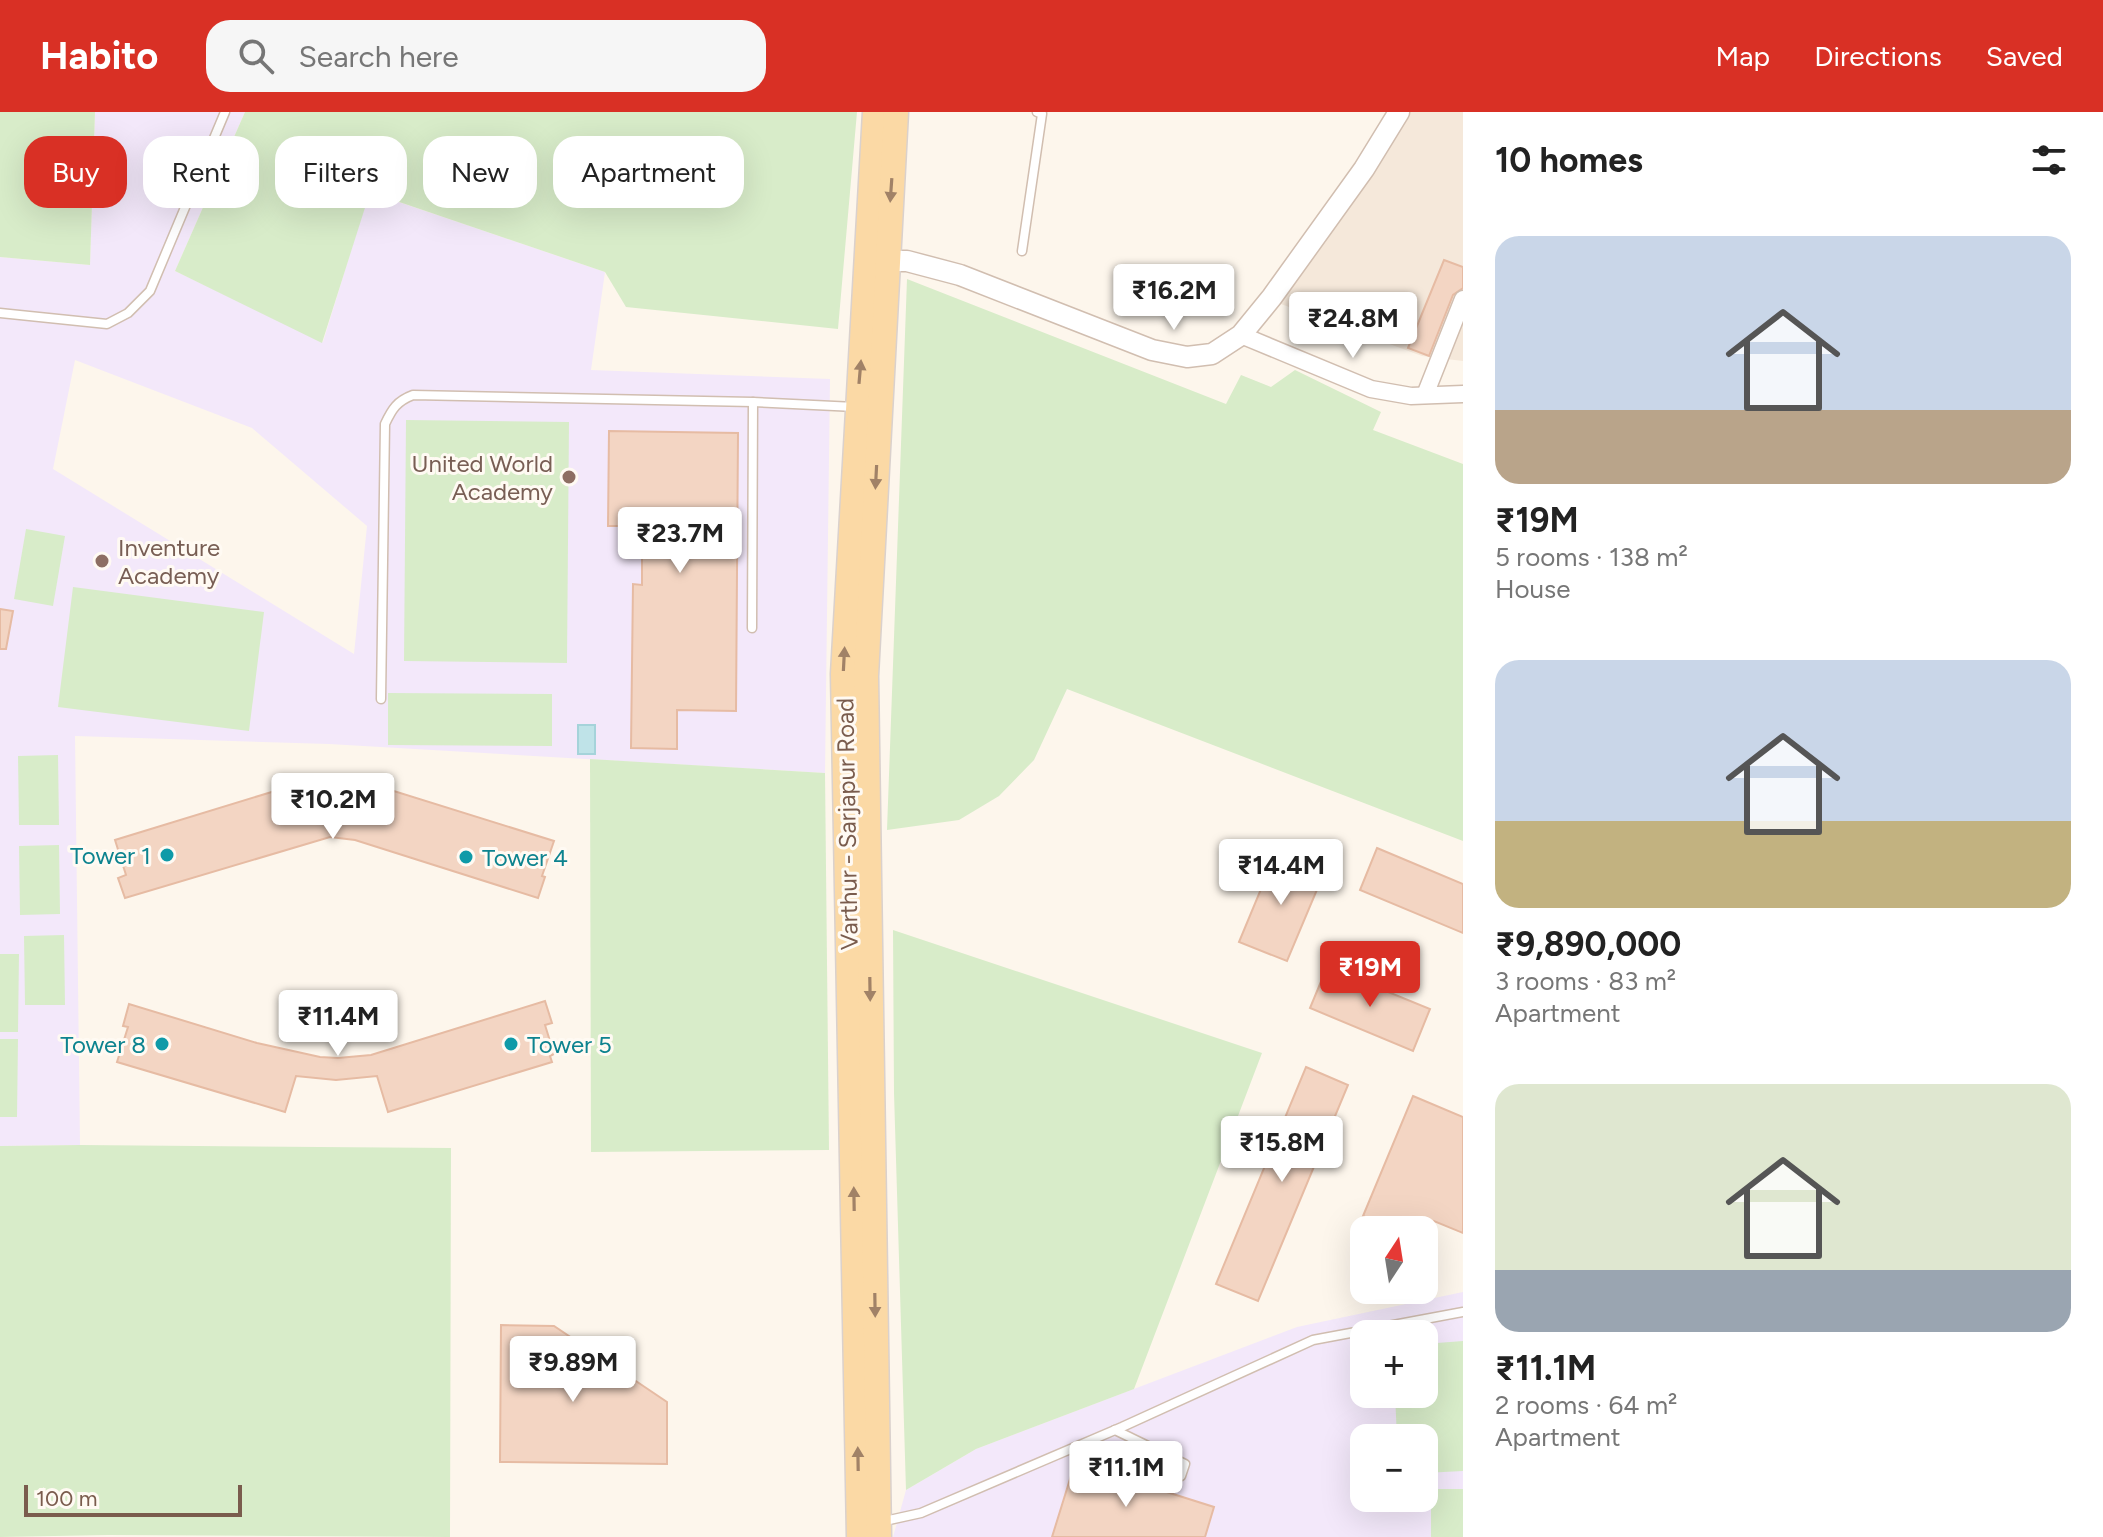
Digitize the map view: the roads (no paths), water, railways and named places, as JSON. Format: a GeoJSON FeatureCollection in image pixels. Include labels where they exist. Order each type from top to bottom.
{"type":"FeatureCollection","features":[{"type":"Feature","properties":{"kind":"main road","name":"Varthur - Sarjapur Road"},"geometry":{"type":"LineString","coordinates":[[875,112],[877,261],[866,676],[879,1530]]}},
{"type":"Feature","properties":{"kind":"main road","name":"Varthur - Sarjapur Road"},"geometry":{"type":"LineString","coordinates":[[859,1537],[843,674],[857,407],[896,112]]}},
{"type":"Feature","properties":{"kind":"street"},"geometry":{"type":"LineString","coordinates":[[877,261],[907,261],[960,275],[1152,350],[1187,357],[1212,354],[1241,335],[1364,169],[1399,112]]}},
{"type":"Feature","properties":{"kind":"street"},"geometry":{"type":"LineString","coordinates":[[1425,395],[1463,299]]}},
{"type":"Feature","properties":{"kind":"street"},"geometry":{"type":"LineString","coordinates":[[1241,335],[1371,389],[1411,396],[1463,394]]}},
{"type":"Feature","properties":{"kind":"lane"},"geometry":{"type":"LineString","coordinates":[[0,313],[107,324],[128,313],[150,291],[225,112]]}},
{"type":"Feature","properties":{"kind":"lane"},"geometry":{"type":"LineString","coordinates":[[1022,251],[1042,114],[1037,112]]}},
{"type":"Feature","properties":{"kind":"lane"},"geometry":{"type":"LineString","coordinates":[[381,699],[385,424],[392,408],[401,399],[413,395],[857,407]]}},
{"type":"Feature","properties":{"kind":"lane"},"geometry":{"type":"LineString","coordinates":[[752,628],[753,402]]}},
{"type":"Feature","properties":{"kind":"lane"},"geometry":{"type":"LineString","coordinates":[[879,1530],[1115,1430],[1313,1340],[1463,1312]]}},
{"type":"Feature","properties":{"kind":"lane"},"geometry":{"type":"LineString","coordinates":[[1115,1430],[1185,1464],[1181,1476]]}},
{"type":"Feature","properties":{"kind":"water"},"geometry":{"type":"Polygon","coordinates":[[[578,725],[595,725],[595,754],[578,754],[578,725]]]}},
{"type":"Feature","properties":{"kind":"place","name":"United World Academy"},"geometry":{"type":"Point","coordinates":[569,477]}},
{"type":"Feature","properties":{"kind":"place","name":"Inventure Academy"},"geometry":{"type":"Point","coordinates":[102,561]}},
{"type":"Feature","properties":{"kind":"place","name":"Tower 1"},"geometry":{"type":"Point","coordinates":[167,855]}},
{"type":"Feature","properties":{"kind":"place","name":"Tower 4"},"geometry":{"type":"Point","coordinates":[466,857]}},
{"type":"Feature","properties":{"kind":"place","name":"Tower 8"},"geometry":{"type":"Point","coordinates":[162,1044]}},
{"type":"Feature","properties":{"kind":"place","name":"Tower 5"},"geometry":{"type":"Point","coordinates":[511,1044]}}]}
